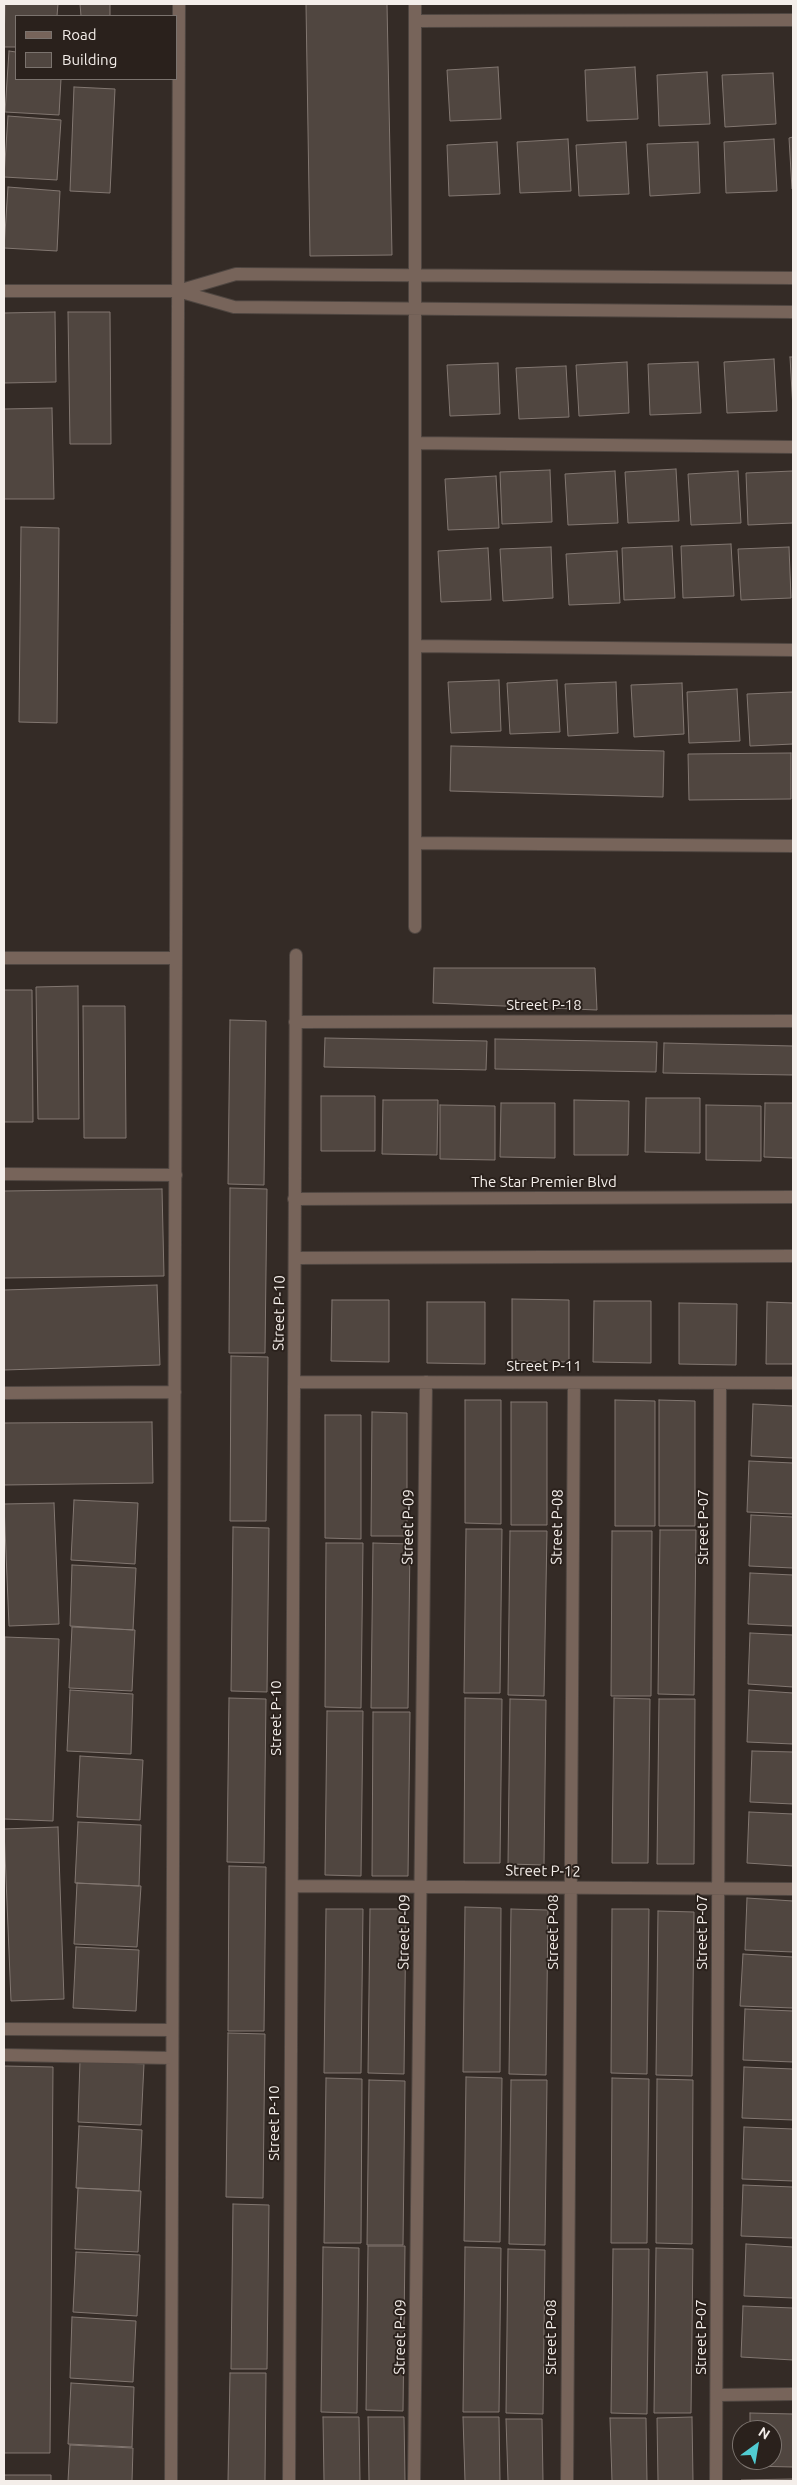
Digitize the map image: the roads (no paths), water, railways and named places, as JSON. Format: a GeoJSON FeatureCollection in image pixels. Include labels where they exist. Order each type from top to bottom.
{"type":"FeatureCollection","features":[{"type":"Feature","properties":{"kind":"street"},"geometry":{"type":"LineString","coordinates":[[171,2481],[179,4]]}},
{"type":"Feature","properties":{"kind":"street"},"geometry":{"type":"LineString","coordinates":[[414,4],[415,927]]}},
{"type":"Feature","properties":{"kind":"street"},"geometry":{"type":"LineString","coordinates":[[415,21],[793,20]]}},
{"type":"Feature","properties":{"kind":"street"},"geometry":{"type":"LineString","coordinates":[[178,291],[236,274],[793,278]]}},
{"type":"Feature","properties":{"kind":"street"},"geometry":{"type":"LineString","coordinates":[[4,291],[178,291],[234,307],[793,312]]}},
{"type":"Feature","properties":{"kind":"street"},"geometry":{"type":"LineString","coordinates":[[415,443],[793,447]]}},
{"type":"Feature","properties":{"kind":"street"},"geometry":{"type":"LineString","coordinates":[[415,646],[793,650]]}},
{"type":"Feature","properties":{"kind":"street"},"geometry":{"type":"LineString","coordinates":[[416,843],[793,846]]}},
{"type":"Feature","properties":{"kind":"street","name":"Street P-10"},"geometry":{"type":"LineString","coordinates":[[289,2481],[296,955]]}},
{"type":"Feature","properties":{"kind":"street"},"geometry":{"type":"LineString","coordinates":[[4,958],[176,958]]}},
{"type":"Feature","properties":{"kind":"street","name":"Street P-18"},"geometry":{"type":"LineString","coordinates":[[295,1022],[793,1021]]}},
{"type":"Feature","properties":{"kind":"street"},"geometry":{"type":"LineString","coordinates":[[4,1174],[176,1175]]}},
{"type":"Feature","properties":{"kind":"street","name":"The Star Premier Blvd"},"geometry":{"type":"LineString","coordinates":[[294,1199],[793,1197]]}},
{"type":"Feature","properties":{"kind":"street"},"geometry":{"type":"LineString","coordinates":[[296,1258],[793,1256]]}},
{"type":"Feature","properties":{"kind":"street","name":"Street P-11"},"geometry":{"type":"LineString","coordinates":[[294,1382],[793,1383]]}},
{"type":"Feature","properties":{"kind":"street","name":"Street P-09"},"geometry":{"type":"LineString","coordinates":[[414,2481],[426,1382]]}},
{"type":"Feature","properties":{"kind":"street","name":"Street P-08"},"geometry":{"type":"LineString","coordinates":[[567,2481],[574,1383]]}},
{"type":"Feature","properties":{"kind":"street","name":"Street P-07"},"geometry":{"type":"LineString","coordinates":[[716,2481],[718,2395],[720,1383]]}},
{"type":"Feature","properties":{"kind":"street"},"geometry":{"type":"LineString","coordinates":[[4,1393],[175,1392]]}},
{"type":"Feature","properties":{"kind":"street","name":"Street P-12"},"geometry":{"type":"LineString","coordinates":[[292,1886],[793,1889]]}},
{"type":"Feature","properties":{"kind":"street"},"geometry":{"type":"LineString","coordinates":[[4,2029],[172,2030]]}},
{"type":"Feature","properties":{"kind":"street"},"geometry":{"type":"LineString","coordinates":[[4,2055],[172,2058]]}},
{"type":"Feature","properties":{"kind":"street"},"geometry":{"type":"LineString","coordinates":[[718,2395],[793,2394]]}}]}
